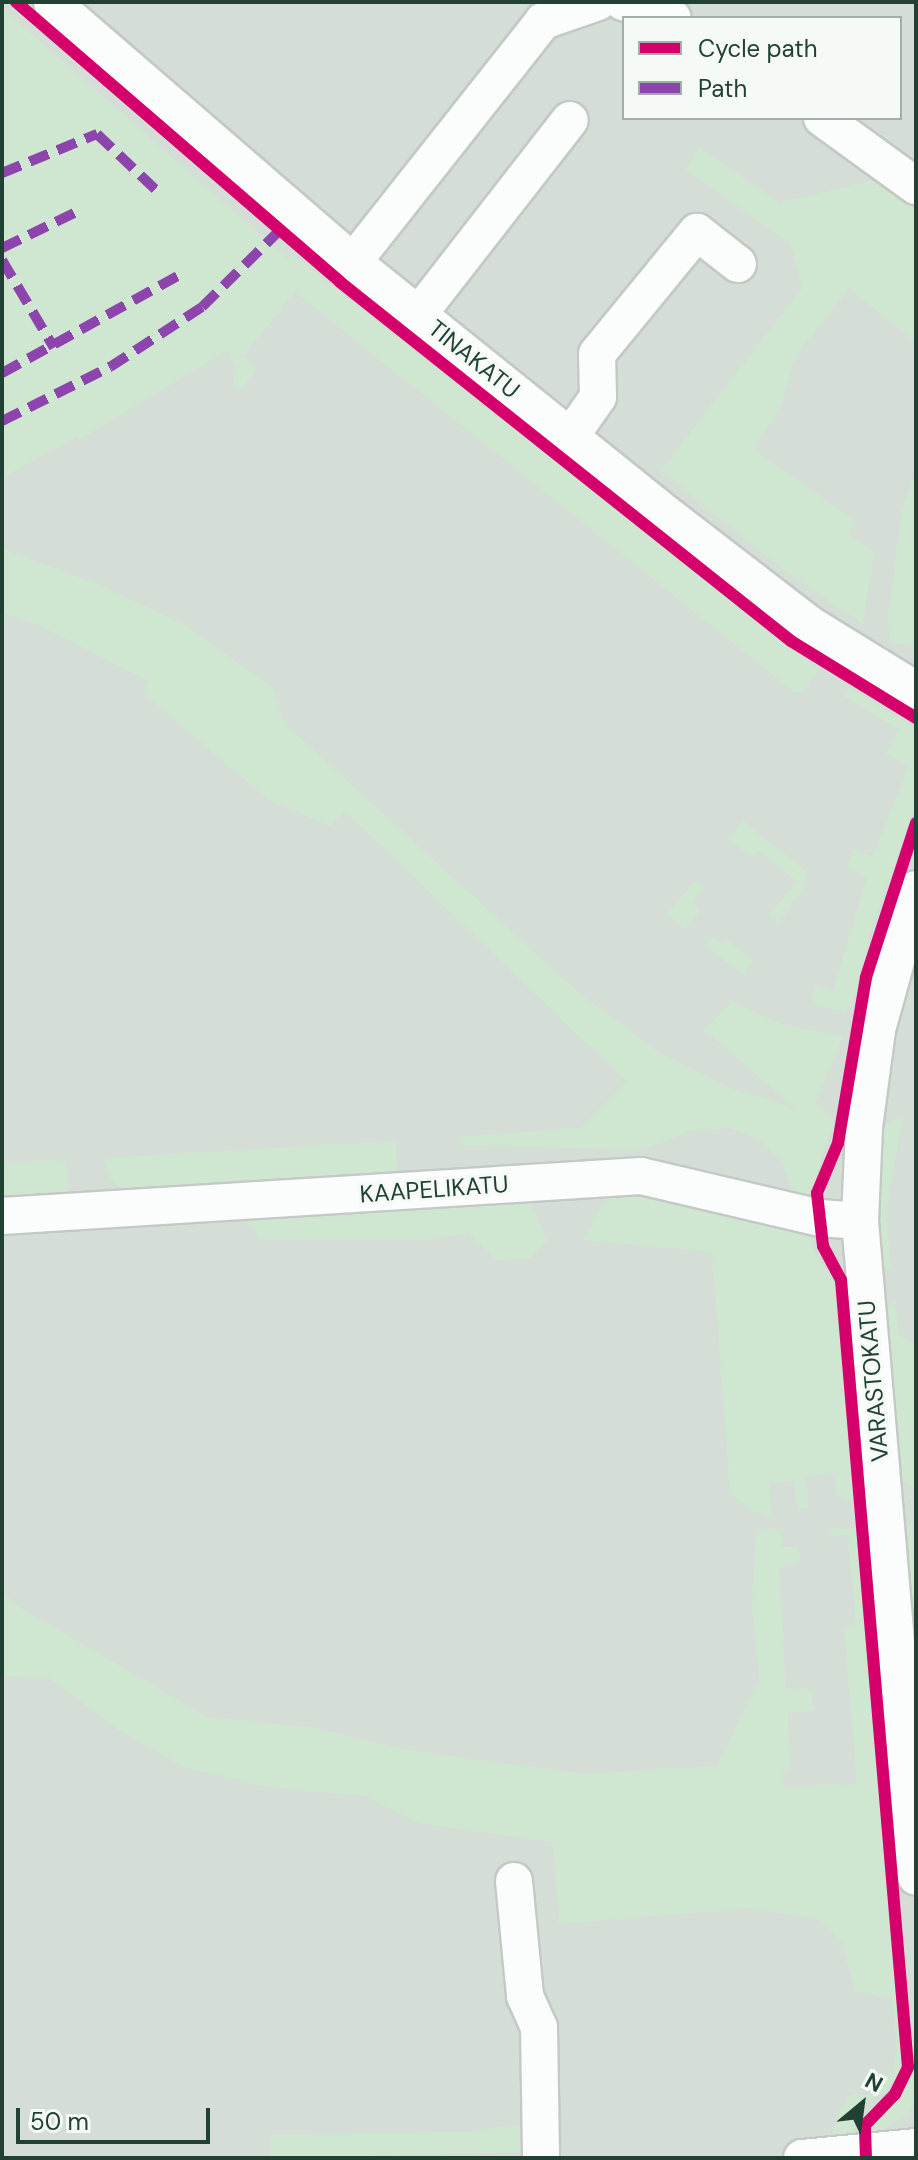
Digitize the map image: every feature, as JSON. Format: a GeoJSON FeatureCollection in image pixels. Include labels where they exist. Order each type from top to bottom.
{"type":"FeatureCollection","features":[{"type":"Feature","properties":{"kind":"street","name":"TINAKATU"},"geometry":{"type":"LineString","coordinates":[[52,2],[353,262],[570,437],[809,624],[916,690]]}},
{"type":"Feature","properties":{"kind":"street"},"geometry":{"type":"LineString","coordinates":[[353,262],[543,21],[598,2]]}},
{"type":"Feature","properties":{"kind":"street"},"geometry":{"type":"LineString","coordinates":[[623,2],[667,16]]}},
{"type":"Feature","properties":{"kind":"street"},"geometry":{"type":"LineString","coordinates":[[418,315],[570,120]]}},
{"type":"Feature","properties":{"kind":"street"},"geometry":{"type":"LineString","coordinates":[[825,120],[916,186]]}},
{"type":"Feature","properties":{"kind":"street"},"geometry":{"type":"LineString","coordinates":[[570,437],[598,397],[597,354],[697,232],[738,264]]}},
{"type":"Feature","properties":{"kind":"street","name":"VARASTOKATU"},"geometry":{"type":"LineString","coordinates":[[916,889],[877,1030],[864,1128],[860,1221],[916,1877]]}},
{"type":"Feature","properties":{"kind":"street","name":"KAAPELIKATU"},"geometry":{"type":"LineString","coordinates":[[2,1216],[641,1176],[820,1218],[860,1221]]}},
{"type":"Feature","properties":{"kind":"street"},"geometry":{"type":"LineString","coordinates":[[514,1881],[525,1996],[540,2039],[541,2158]]}},
{"type":"Feature","properties":{"kind":"street"},"geometry":{"type":"LineString","coordinates":[[802,2158],[916,2147]]}},
{"type":"Feature","properties":{"kind":"shaded area"},"geometry":{"type":"Polygon","coordinates":[[[2,2],[916,2],[916,2158],[2,2158],[2,2]]]}},
{"type":"Feature","properties":{"kind":"green space"},"geometry":{"type":"Polygon","coordinates":[[[2,8],[288,259],[293,255],[819,670],[806,691],[794,692],[295,292],[243,357],[257,368],[240,392],[233,385],[236,364],[226,351],[79,440],[77,436],[2,478],[2,8]]]}},
{"type":"Feature","properties":{"kind":"green space"},"geometry":{"type":"Polygon","coordinates":[[[699,147],[780,203],[871,181],[916,197],[916,343],[849,288],[794,359],[781,407],[753,449],[854,520],[850,537],[874,551],[863,624],[781,568],[661,470],[803,287],[790,244],[686,170],[699,147]]]}},
{"type":"Feature","properties":{"kind":"green space"},"geometry":{"type":"Polygon","coordinates":[[[916,471],[916,647],[890,642],[888,620],[902,509],[916,471]]]}},
{"type":"Feature","properties":{"kind":"green space"},"geometry":{"type":"Polygon","coordinates":[[[2,549],[103,586],[188,627],[273,688],[284,723],[578,992],[660,1053],[728,1087],[798,1110],[704,1030],[732,1002],[781,1024],[843,1037],[815,1103],[834,1119],[810,1194],[793,1195],[781,1160],[758,1139],[730,1128],[689,1131],[644,1150],[460,1145],[459,1137],[581,1128],[627,1082],[345,811],[330,826],[269,800],[144,694],[149,681],[38,625],[2,613],[2,549]]]}},
{"type":"Feature","properties":{"kind":"green space"},"geometry":{"type":"Polygon","coordinates":[[[849,687],[916,729],[916,803],[870,934],[853,1005],[844,1011],[817,1006],[811,996],[815,985],[833,991],[867,876],[847,868],[853,850],[873,856],[909,766],[886,754],[898,729],[844,696],[849,687]]]}},
{"type":"Feature","properties":{"kind":"green space"},"geometry":{"type":"Polygon","coordinates":[[[743,821],[806,871],[805,886],[779,923],[768,916],[797,882],[759,850],[752,858],[729,838],[743,821]]]}},
{"type":"Feature","properties":{"kind":"green space"},"geometry":{"type":"Polygon","coordinates":[[[696,880],[703,887],[693,901],[699,912],[685,929],[666,915],[696,880]]]}},
{"type":"Feature","properties":{"kind":"green space"},"geometry":{"type":"Polygon","coordinates":[[[713,937],[722,943],[725,939],[754,961],[744,975],[705,946],[713,937]]]}},
{"type":"Feature","properties":{"kind":"green space"},"geometry":{"type":"Polygon","coordinates":[[[903,1116],[886,1214],[892,1272],[880,1267],[879,1128],[903,1116]]]}},
{"type":"Feature","properties":{"kind":"green space"},"geometry":{"type":"Polygon","coordinates":[[[396,1141],[397,1176],[125,1194],[111,1179],[104,1158],[396,1141]]]}},
{"type":"Feature","properties":{"kind":"green space"},"geometry":{"type":"Polygon","coordinates":[[[67,1160],[69,1197],[2,1200],[2,1163],[67,1160]]]}},
{"type":"Feature","properties":{"kind":"green space"},"geometry":{"type":"Polygon","coordinates":[[[519,1195],[531,1202],[547,1240],[530,1258],[496,1260],[469,1234],[418,1240],[259,1240],[256,1229],[240,1215],[519,1195]]]}},
{"type":"Feature","properties":{"kind":"green space"},"geometry":{"type":"Polygon","coordinates":[[[609,1195],[694,1199],[811,1236],[813,1251],[835,1281],[853,1501],[837,1496],[834,1473],[805,1476],[809,1508],[797,1509],[794,1481],[770,1483],[772,1518],[750,1510],[730,1491],[712,1252],[582,1240],[609,1195]]]}},
{"type":"Feature","properties":{"kind":"green space"},"geometry":{"type":"Polygon","coordinates":[[[895,1300],[899,1335],[916,1344],[916,1489],[898,1478],[884,1310],[895,1300]]]}},
{"type":"Feature","properties":{"kind":"green space"},"geometry":{"type":"Polygon","coordinates":[[[912,1523],[916,1631],[911,1632],[903,1531],[912,1523]]]}},
{"type":"Feature","properties":{"kind":"green space"},"geometry":{"type":"Polygon","coordinates":[[[856,1528],[903,2048],[898,2074],[887,2090],[862,2105],[855,2117],[853,2140],[830,2141],[841,2106],[851,2094],[869,2094],[892,2071],[897,2048],[892,1999],[855,1991],[841,1941],[818,1919],[749,1908],[559,1924],[553,1842],[419,1823],[365,1796],[270,1787],[186,1768],[117,1729],[49,1678],[2,1676],[2,1590],[14,1604],[207,1717],[315,1728],[412,1751],[584,1774],[718,1766],[759,1677],[752,1605],[756,1530],[773,1529],[781,1531],[782,1547],[798,1547],[800,1563],[779,1568],[786,1690],[811,1689],[814,1711],[788,1713],[790,1771],[783,1771],[784,1787],[857,1784],[844,1628],[856,1626],[848,1535],[825,1537],[830,1530],[856,1528]]]}},
{"type":"Feature","properties":{"kind":"green space"},"geometry":{"type":"Polygon","coordinates":[[[916,2064],[915,2098],[908,2114],[873,2136],[876,2119],[898,2101],[916,2064]]]}},
{"type":"Feature","properties":{"kind":"green space"},"geometry":{"type":"Polygon","coordinates":[[[523,2124],[525,2152],[271,2158],[271,2135],[467,2132],[523,2124]]]}},
{"type":"Feature","properties":{"kind":"marked path"},"geometry":{"type":"LineString","coordinates":[[2,173],[97,134],[157,191]]}},
{"type":"Feature","properties":{"kind":"marked path"},"geometry":{"type":"LineString","coordinates":[[2,248],[76,212]]}},
{"type":"Feature","properties":{"kind":"marked path"},"geometry":{"type":"LineString","coordinates":[[2,421],[110,367],[202,307],[279,231]]}},
{"type":"Feature","properties":{"kind":"marked path"},"geometry":{"type":"LineString","coordinates":[[2,260],[54,348]]}},
{"type":"Feature","properties":{"kind":"marked path"},"geometry":{"type":"LineString","coordinates":[[2,373],[181,274]]}},
{"type":"Feature","properties":{"kind":"cycle path"},"geometry":{"type":"LineString","coordinates":[[16,2],[340,282],[791,641],[916,718]]}},
{"type":"Feature","properties":{"kind":"cycle path"},"geometry":{"type":"LineString","coordinates":[[866,2158],[865,2125],[895,2094],[908,2067],[841,1280],[823,1246],[817,1193],[838,1143],[866,977],[916,823]]}}]}
